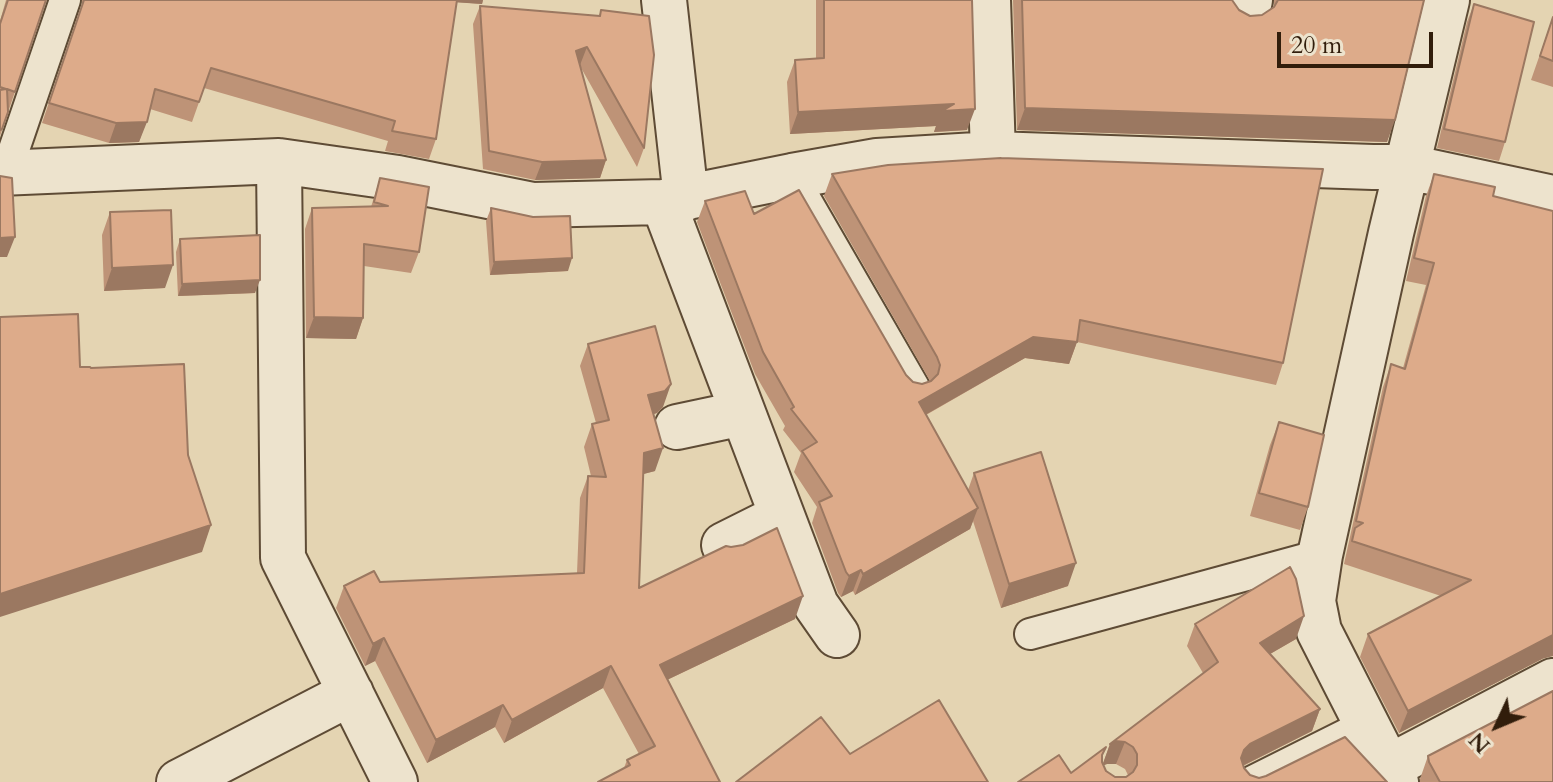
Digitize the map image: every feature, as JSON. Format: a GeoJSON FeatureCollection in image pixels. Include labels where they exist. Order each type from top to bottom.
{"type":"FeatureCollection","features":[{"type":"Feature","properties":{"kind":"street"},"geometry":{"type":"LineString","coordinates":[[664,0],[675,200],[743,413],[816,605],[837,635]]}},
{"type":"Feature","properties":{"kind":"street"},"geometry":{"type":"LineString","coordinates":[[988,0],[993,154]]}},
{"type":"Feature","properties":{"kind":"street"},"geometry":{"type":"LineString","coordinates":[[1447,0],[1320,555],[1313,601],[1319,631],[1392,774],[1553,681]]}},
{"type":"Feature","properties":{"kind":"street"},"geometry":{"type":"LineString","coordinates":[[3,173],[279,161],[398,178],[533,205],[675,200],[877,161],[993,154],[1408,167],[1553,198]]}},
{"type":"Feature","properties":{"kind":"street"},"geometry":{"type":"LineString","coordinates":[[279,161],[283,558],[395,782]]}},
{"type":"Feature","properties":{"kind":"street"},"geometry":{"type":"LineString","coordinates":[[677,427],[743,413]]}},
{"type":"Feature","properties":{"kind":"street"},"geometry":{"type":"LineString","coordinates":[[724,545],[782,516]]}},
{"type":"Feature","properties":{"kind":"street"},"geometry":{"type":"LineString","coordinates":[[179,782],[351,693]]}},
{"type":"Feature","properties":{"kind":"lane"},"geometry":{"type":"LineString","coordinates":[[3,173],[65,0]]}},
{"type":"Feature","properties":{"kind":"lane"},"geometry":{"type":"LineString","coordinates":[[792,176],[914,387]]}},
{"type":"Feature","properties":{"kind":"lane"},"geometry":{"type":"LineString","coordinates":[[1030,634],[1320,555]]}},
{"type":"Feature","properties":{"kind":"lane"},"geometry":{"type":"LineString","coordinates":[[1251,782],[1367,724]]}},
{"type":"Feature","properties":{"kind":"building"},"geometry":{"type":"Polygon","coordinates":[[[8,0],[46,0],[15,92],[7,89],[8,112],[0,130],[0,90],[6,89],[0,87],[0,24],[8,0]]]}},
{"type":"Feature","properties":{"kind":"building"},"geometry":{"type":"Polygon","coordinates":[[[84,0],[457,0],[436,139],[392,131],[395,121],[211,68],[199,102],[155,89],[147,122],[116,123],[49,103],[84,0]]]}},
{"type":"Feature","properties":{"kind":"building"},"geometry":{"type":"Polygon","coordinates":[[[824,0],[972,0],[975,109],[942,111],[954,104],[798,112],[795,60],[824,58],[824,0]]]}},
{"type":"Feature","properties":{"kind":"building"},"geometry":{"type":"Polygon","coordinates":[[[1022,0],[1232,0],[1239,10],[1250,16],[1262,15],[1278,0],[1424,0],[1395,120],[1025,108],[1022,0]]]}},
{"type":"Feature","properties":{"kind":"building"},"geometry":{"type":"Polygon","coordinates":[[[1474,4],[1534,22],[1505,142],[1444,129],[1474,4]]]}},
{"type":"Feature","properties":{"kind":"building"},"geometry":{"type":"Polygon","coordinates":[[[480,6],[600,16],[601,10],[649,16],[654,55],[644,148],[587,47],[576,51],[606,160],[542,162],[489,151],[480,6]]]}},
{"type":"Feature","properties":{"kind":"building"},"geometry":{"type":"Polygon","coordinates":[[[1553,17],[1553,61],[1540,56],[1553,17]]]}},
{"type":"Feature","properties":{"kind":"building"},"geometry":{"type":"Polygon","coordinates":[[[1001,158],[1323,169],[1283,363],[1080,320],[1077,342],[1033,337],[919,402],[978,508],[863,574],[861,570],[849,576],[819,502],[832,496],[802,451],[817,442],[791,409],[794,407],[763,352],[705,201],[745,191],[754,214],[799,190],[906,375],[913,382],[922,384],[938,374],[940,365],[937,357],[832,174],[888,165],[1001,158]]]}},
{"type":"Feature","properties":{"kind":"building"},"geometry":{"type":"Polygon","coordinates":[[[1434,174],[1495,187],[1493,196],[1553,211],[1553,635],[1408,711],[1368,634],[1471,580],[1352,541],[1355,528],[1363,523],[1356,521],[1391,364],[1405,369],[1434,263],[1414,258],[1434,174]]]}},
{"type":"Feature","properties":{"kind":"building"},"geometry":{"type":"Polygon","coordinates":[[[0,176],[12,178],[15,237],[0,238],[0,176]]]}},
{"type":"Feature","properties":{"kind":"building"},"geometry":{"type":"Polygon","coordinates":[[[380,178],[429,187],[419,252],[364,244],[363,318],[314,317],[312,208],[388,206],[374,202],[380,178]]]}},
{"type":"Feature","properties":{"kind":"building"},"geometry":{"type":"Polygon","coordinates":[[[491,208],[533,217],[570,216],[572,258],[494,262],[491,208]]]}},
{"type":"Feature","properties":{"kind":"building"},"geometry":{"type":"Polygon","coordinates":[[[171,210],[173,265],[112,268],[110,212],[171,210]]]}},
{"type":"Feature","properties":{"kind":"building"},"geometry":{"type":"Polygon","coordinates":[[[260,235],[260,280],[182,284],[180,239],[260,235]]]}},
{"type":"Feature","properties":{"kind":"building"},"geometry":{"type":"Polygon","coordinates":[[[78,314],[80,367],[184,364],[188,455],[211,525],[0,594],[0,317],[78,314]]]}},
{"type":"Feature","properties":{"kind":"building"},"geometry":{"type":"Polygon","coordinates":[[[655,326],[671,384],[665,391],[648,395],[663,448],[644,453],[639,588],[726,546],[743,545],[777,528],[803,596],[660,665],[720,782],[598,782],[630,765],[627,760],[655,746],[611,666],[512,720],[503,705],[436,740],[384,638],[373,644],[344,586],[374,571],[380,582],[584,573],[588,476],[606,477],[592,424],[609,420],[588,344],[655,326]]]}},
{"type":"Feature","properties":{"kind":"building"},"geometry":{"type":"Polygon","coordinates":[[[1279,422],[1324,435],[1308,507],[1259,493],[1279,422]]]}},
{"type":"Feature","properties":{"kind":"building"},"geometry":{"type":"Polygon","coordinates":[[[1041,452],[1076,563],[1009,584],[974,473],[1041,452]]]}},
{"type":"Feature","properties":{"kind":"building"},"geometry":{"type":"Polygon","coordinates":[[[1290,567],[1296,579],[1304,616],[1260,643],[1320,709],[1250,744],[1241,758],[1244,768],[1250,775],[1259,778],[1266,776],[1345,737],[1387,782],[1018,782],[1059,755],[1071,773],[1106,747],[1102,762],[1106,771],[1115,777],[1126,777],[1133,772],[1137,754],[1133,747],[1125,742],[1110,744],[1218,662],[1195,624],[1290,567]]]}},
{"type":"Feature","properties":{"kind":"building"},"geometry":{"type":"Polygon","coordinates":[[[1553,691],[1553,782],[1440,782],[1428,756],[1553,691]]]}},
{"type":"Feature","properties":{"kind":"building"},"geometry":{"type":"Polygon","coordinates":[[[939,700],[988,782],[736,782],[821,717],[850,754],[939,700]]]}}]}
